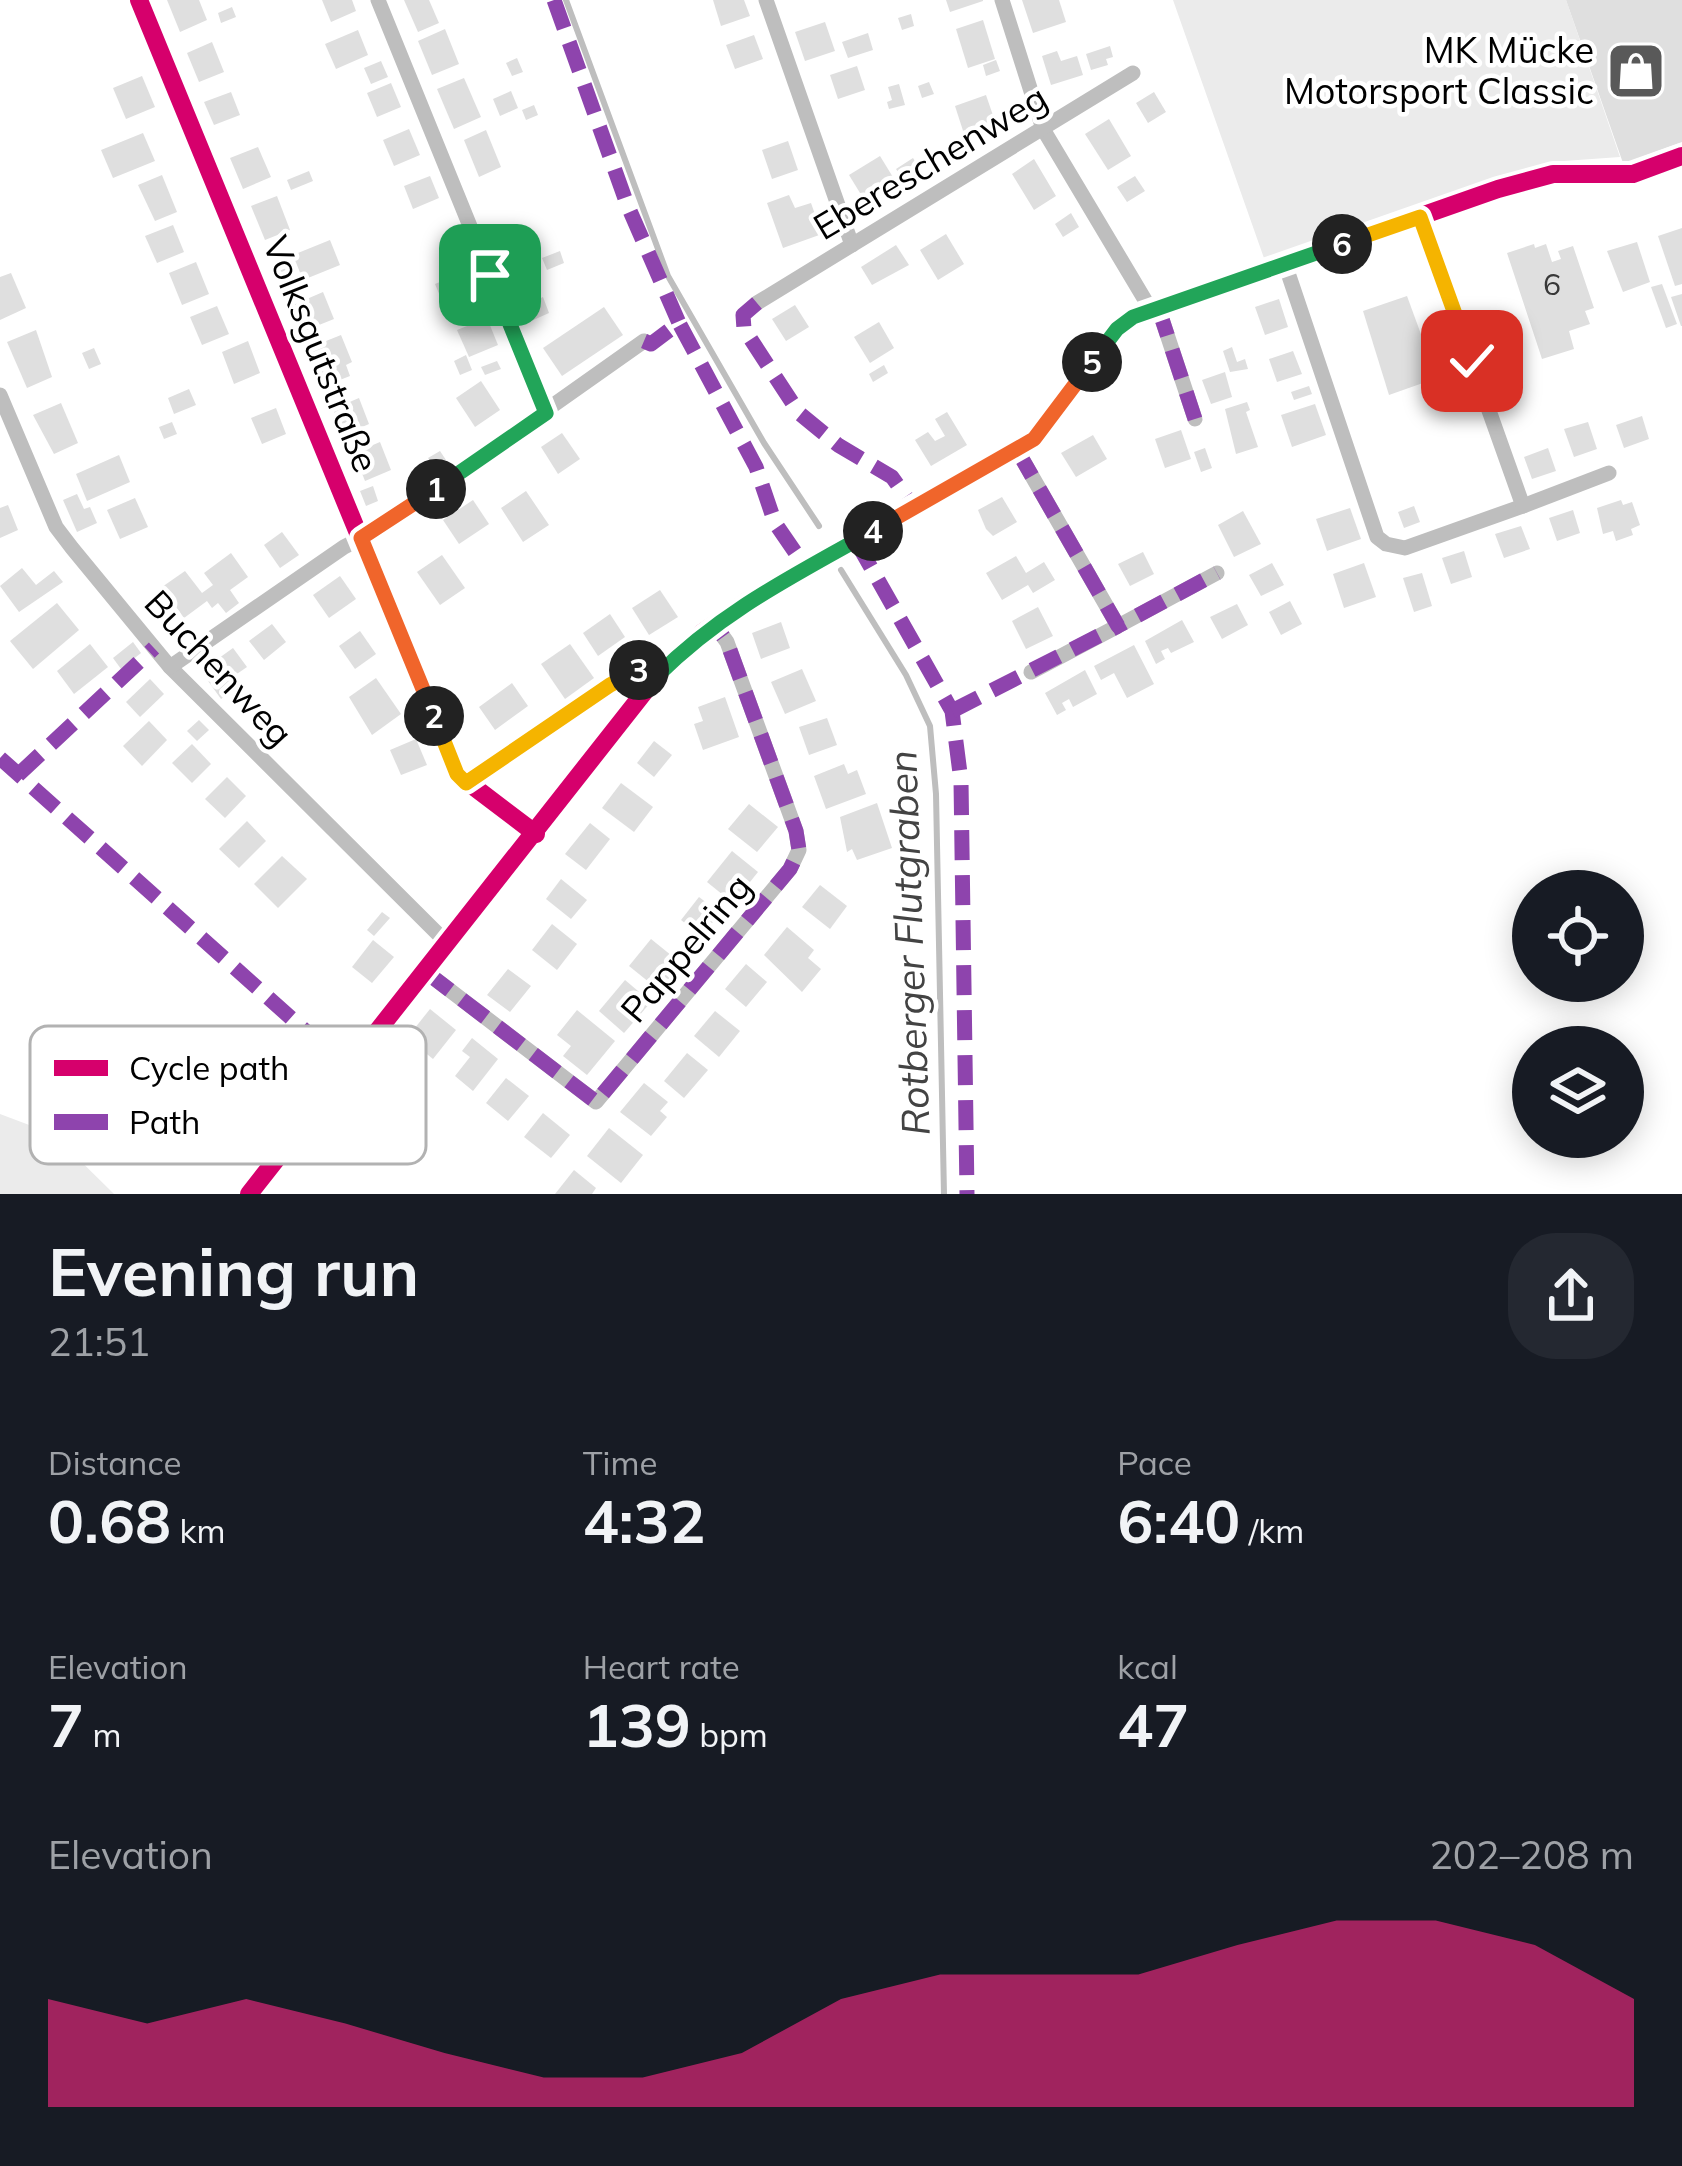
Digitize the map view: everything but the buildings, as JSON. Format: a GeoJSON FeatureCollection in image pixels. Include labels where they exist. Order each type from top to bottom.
{"type":"FeatureCollection","features":[{"type":"Feature","properties":{"kind":"street","name":"Volksgutstraße"},"geometry":{"type":"LineString","coordinates":[[139,0],[457,774],[536,834]]}},
{"type":"Feature","properties":{"kind":"street"},"geometry":{"type":"LineString","coordinates":[[378,0],[546,413]]}},
{"type":"Feature","properties":{"kind":"street"},"geometry":{"type":"LineString","coordinates":[[766,0],[852,244]]}},
{"type":"Feature","properties":{"kind":"street"},"geometry":{"type":"LineString","coordinates":[[1002,0],[1042,129],[1154,308],[1195,418]]}},
{"type":"Feature","properties":{"kind":"street","name":"Ebereschenweg"},"geometry":{"type":"LineString","coordinates":[[757,303],[1133,73]]}},
{"type":"Feature","properties":{"kind":"street"},"geometry":{"type":"LineString","coordinates":[[383,1026],[657,676],[714,624],[1018,450],[1047,424],[1117,329],[1154,308],[1553,174],[1633,174],[1682,156]]}},
{"type":"Feature","properties":{"kind":"street"},"geometry":{"type":"LineString","coordinates":[[1420,217],[1522,506]]}},
{"type":"Feature","properties":{"kind":"street"},"geometry":{"type":"LineString","coordinates":[[1285,264],[1377,537],[1386,544],[1405,548],[1609,473]]}},
{"type":"Feature","properties":{"kind":"street"},"geometry":{"type":"LineString","coordinates":[[170,667],[546,413],[644,341]]}},
{"type":"Feature","properties":{"kind":"street","name":"Buchenweg"},"geometry":{"type":"LineString","coordinates":[[0,395],[56,527],[170,667],[448,944]]}},
{"type":"Feature","properties":{"kind":"street"},"geometry":{"type":"LineString","coordinates":[[1018,450],[1118,626]]}},
{"type":"Feature","properties":{"kind":"street"},"geometry":{"type":"LineString","coordinates":[[1031,672],[1217,573]]}},
{"type":"Feature","properties":{"kind":"street","name":"Pappelring"},"geometry":{"type":"LineString","coordinates":[[426,972],[596,1102],[790,869],[799,850],[796,831],[727,642],[714,624]]}},
{"type":"Feature","properties":{"kind":"street"},"geometry":{"type":"LineString","coordinates":[[466,783],[610,685],[641,669],[657,676]]}},
{"type":"Feature","properties":{"kind":"street"},"geometry":{"type":"LineString","coordinates":[[249,1194],[273,1164]]}},
{"type":"Feature","properties":{"kind":"shaded area"},"geometry":{"type":"Polygon","coordinates":[[[1173,0],[1566,0],[1620,157],[1550,162],[1265,261],[1173,0]]]}},
{"type":"Feature","properties":{"kind":"shaded area"},"geometry":{"type":"Polygon","coordinates":[[[0,1114],[30,1125],[30,1164],[84,1164],[114,1194],[0,1194],[0,1114]]]}},
{"type":"Feature","properties":{"kind":"waterway","name":"Rotberger Flutgraben"},"geometry":{"type":"LineString","coordinates":[[566,0],[668,276],[764,443],[819,526]]}},
{"type":"Feature","properties":{"kind":"waterway","name":"Rotberger Flutgraben"},"geometry":{"type":"LineString","coordinates":[[841,570],[906,675],[930,726],[936,794],[944,1194]]}},
{"type":"Feature","properties":{"kind":"marked path"},"geometry":{"type":"LineString","coordinates":[[554,0],[627,204],[679,323]]}},
{"type":"Feature","properties":{"kind":"marked path"},"geometry":{"type":"LineString","coordinates":[[757,303],[743,315],[744,329],[799,413],[838,445],[892,477],[914,508]]}},
{"type":"Feature","properties":{"kind":"marked path"},"geometry":{"type":"LineString","coordinates":[[1158,307],[1195,419]]}},
{"type":"Feature","properties":{"kind":"marked path"},"geometry":{"type":"LineString","coordinates":[[644,341],[651,344],[679,323],[756,467],[775,523],[806,568]]}},
{"type":"Feature","properties":{"kind":"marked path"},"geometry":{"type":"LineString","coordinates":[[1017,450],[1118,626],[1217,573]]}},
{"type":"Feature","properties":{"kind":"marked path"},"geometry":{"type":"LineString","coordinates":[[856,541],[952,711],[961,781],[967,1194]]}},
{"type":"Feature","properties":{"kind":"marked path"},"geometry":{"type":"LineString","coordinates":[[426,972],[596,1102],[790,869],[799,850],[796,831],[727,642],[714,624]]}},
{"type":"Feature","properties":{"kind":"marked path"},"geometry":{"type":"LineString","coordinates":[[952,711],[1118,626]]}},
{"type":"Feature","properties":{"kind":"marked path"},"geometry":{"type":"LineString","coordinates":[[18,775],[154,648]]}},
{"type":"Feature","properties":{"kind":"marked path"},"geometry":{"type":"LineString","coordinates":[[0,758],[300,1026]]}},
{"type":"Feature","properties":{"kind":"cycle path"},"geometry":{"type":"LineString","coordinates":[[139,0],[457,774],[536,834]]}},
{"type":"Feature","properties":{"kind":"cycle path"},"geometry":{"type":"LineString","coordinates":[[381,1026],[657,676],[703,632],[747,601],[1034,439],[1117,329],[1133,317],[1498,189],[1553,174],[1633,174],[1682,156]]}},
{"type":"Feature","properties":{"kind":"cycle path"},"geometry":{"type":"LineString","coordinates":[[249,1194],[273,1164]]}},
{"type":"Feature","properties":{"kind":"place","name":"MK Mücke Motorsport Classic"},"geometry":{"type":"Point","coordinates":[1636,71]}},
{"type":"Feature","properties":{"kind":"route"},"geometry":{"type":"LineString","coordinates":[[490,275],[546,413],[361,538],[457,774],[466,783],[610,685],[641,669],[657,676],[703,632],[747,601],[1034,439],[1117,329],[1133,317],[1420,217],[1472,361]]}}]}
